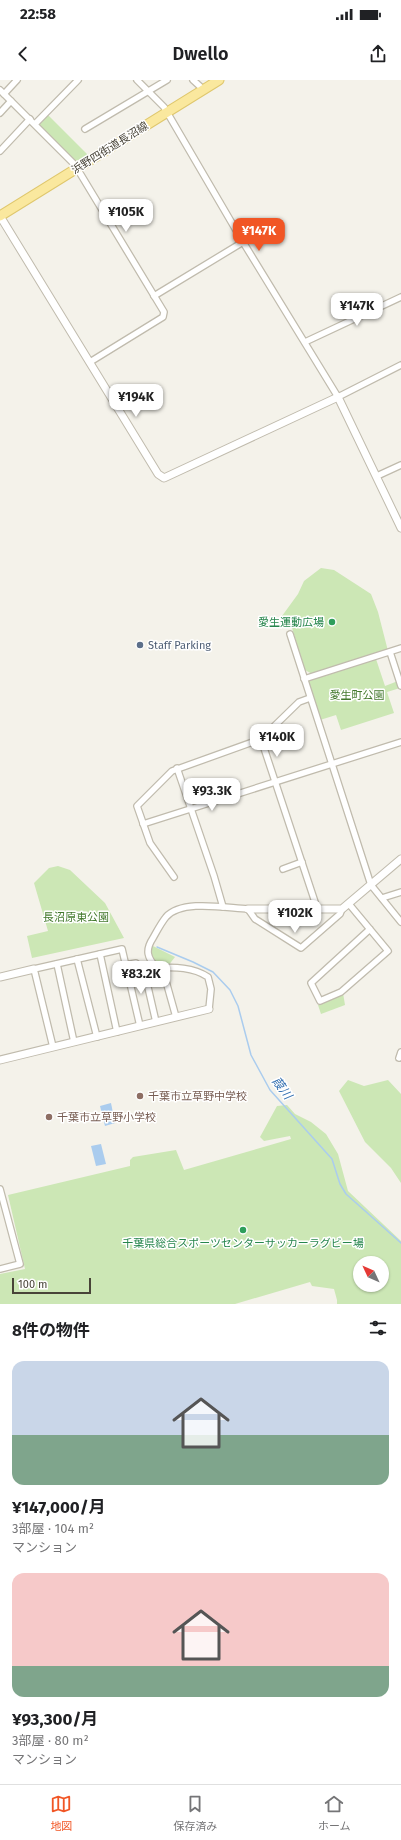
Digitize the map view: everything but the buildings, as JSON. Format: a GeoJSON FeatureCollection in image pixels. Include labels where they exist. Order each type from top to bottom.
{"type":"FeatureCollection","features":[{"type":"Feature","properties":{"kind":"main road","name":"浜野四街道長沼線"},"geometry":{"type":"LineString","coordinates":[[0,216],[220,80]]}},
{"type":"Feature","properties":{"kind":"street"},"geometry":{"type":"LineString","coordinates":[[17,80],[2,92],[78,168],[164,312],[163,317],[90,362]]}},
{"type":"Feature","properties":{"kind":"street"},"geometry":{"type":"LineString","coordinates":[[35,124],[78,80]]}},
{"type":"Feature","properties":{"kind":"street"},"geometry":{"type":"LineString","coordinates":[[137,80],[167,112],[169,118],[243,242],[338,397],[401,528]]}},
{"type":"Feature","properties":{"kind":"street"},"geometry":{"type":"LineString","coordinates":[[85,129],[166,80]]}},
{"type":"Feature","properties":{"kind":"street"},"geometry":{"type":"LineString","coordinates":[[193,80],[204,90]]}},
{"type":"Feature","properties":{"kind":"street"},"geometry":{"type":"LineString","coordinates":[[0,113],[11,101]]}},
{"type":"Feature","properties":{"kind":"street"},"geometry":{"type":"LineString","coordinates":[[0,151],[30,119]]}},
{"type":"Feature","properties":{"kind":"street"},"geometry":{"type":"LineString","coordinates":[[0,216],[158,474],[164,478],[338,397],[401,365]]}},
{"type":"Feature","properties":{"kind":"street"},"geometry":{"type":"LineString","coordinates":[[154,296],[243,242]]}},
{"type":"Feature","properties":{"kind":"street"},"geometry":{"type":"LineString","coordinates":[[305,342],[401,296]]}},
{"type":"Feature","properties":{"kind":"street"},"geometry":{"type":"LineString","coordinates":[[377,476],[401,465]]}},
{"type":"Feature","properties":{"kind":"street"},"geometry":{"type":"LineString","coordinates":[[290,634],[331,765],[371,885],[401,922]]}},
{"type":"Feature","properties":{"kind":"street"},"geometry":{"type":"LineString","coordinates":[[304,679],[401,648]]}},
{"type":"Feature","properties":{"kind":"street"},"geometry":{"type":"LineString","coordinates":[[390,652],[401,686]]}},
{"type":"Feature","properties":{"kind":"street"},"geometry":{"type":"LineString","coordinates":[[174,877],[150,843],[137,806],[172,771],[261,739],[299,702],[310,698]]}},
{"type":"Feature","properties":{"kind":"street"},"geometry":{"type":"LineString","coordinates":[[261,739],[317,908]]}},
{"type":"Feature","properties":{"kind":"street"},"geometry":{"type":"LineString","coordinates":[[143,824],[401,742]]}},
{"type":"Feature","properties":{"kind":"street"},"geometry":{"type":"LineString","coordinates":[[177,768],[223,908]]}},
{"type":"Feature","properties":{"kind":"street"},"geometry":{"type":"LineString","coordinates":[[0,1060],[209,1009],[211,989],[208,978],[193,970],[175,967],[157,968],[150,961],[147,952],[151,941],[166,917],[172,912],[180,909],[202,906],[248,909],[342,908],[349,904],[401,859]]}},
{"type":"Feature","properties":{"kind":"street"},"geometry":{"type":"LineString","coordinates":[[283,868],[302,862]]}},
{"type":"Feature","properties":{"kind":"street"},"geometry":{"type":"LineString","coordinates":[[382,898],[401,892]]}},
{"type":"Feature","properties":{"kind":"street"},"geometry":{"type":"LineString","coordinates":[[349,904],[370,929],[388,951],[341,992],[320,1001],[311,983],[370,929]]}},
{"type":"Feature","properties":{"kind":"street"},"geometry":{"type":"LineString","coordinates":[[248,909],[255,919],[301,948],[340,914],[342,908]]}},
{"type":"Feature","properties":{"kind":"street"},"geometry":{"type":"LineString","coordinates":[[0,976],[122,949],[140,1026]]}},
{"type":"Feature","properties":{"kind":"street"},"geometry":{"type":"LineString","coordinates":[[100,954],[117,1032]]}},
{"type":"Feature","properties":{"kind":"street"},"geometry":{"type":"LineString","coordinates":[[77,959],[97,1037]]}},
{"type":"Feature","properties":{"kind":"street"},"geometry":{"type":"LineString","coordinates":[[125,965],[136,963],[144,970],[156,1022]]}},
{"type":"Feature","properties":{"kind":"street"},"geometry":{"type":"LineString","coordinates":[[57,964],[74,1042]]}},
{"type":"Feature","properties":{"kind":"street"},"geometry":{"type":"LineString","coordinates":[[162,968],[176,1017]]}},
{"type":"Feature","properties":{"kind":"street"},"geometry":{"type":"LineString","coordinates":[[34,969],[53,1047]]}},
{"type":"Feature","properties":{"kind":"street"},"geometry":{"type":"LineString","coordinates":[[400,1058],[401,1052]]}},
{"type":"Feature","properties":{"kind":"street"},"geometry":{"type":"LineString","coordinates":[[0,1189],[20,1264],[0,1269]]}},
{"type":"Feature","properties":{"kind":"green space"},"geometry":{"type":"Polygon","coordinates":[[[48,115],[90,157],[78,164],[39,125],[48,115]]]}},
{"type":"Feature","properties":{"kind":"green space","name":"愛生運動広場"},"geometry":{"type":"Polygon","coordinates":[[[321,568],[334,570],[371,594],[378,612],[388,651],[312,674],[305,670],[292,628],[284,627],[282,616],[298,594],[304,581],[321,568]]]}},
{"type":"Feature","properties":{"kind":"green space","name":"愛生町公園"},"geometry":{"type":"Polygon","coordinates":[[[376,659],[385,686],[398,681],[400,688],[387,692],[394,713],[341,730],[336,715],[320,720],[308,681],[376,659]]]}},
{"type":"Feature","properties":{"kind":"green space","name":"長沼原東公園"},"geometry":{"type":"Polygon","coordinates":[[[58,866],[70,870],[105,903],[124,938],[32,958],[27,936],[48,931],[34,883],[49,868],[58,866]]]}},
{"type":"Feature","properties":{"kind":"green space"},"geometry":{"type":"Polygon","coordinates":[[[151,945],[175,957],[168,966],[159,965],[153,961],[150,954],[151,945]]]}},
{"type":"Feature","properties":{"kind":"green space"},"geometry":{"type":"Polygon","coordinates":[[[343,993],[345,1005],[321,1014],[318,1005],[343,993]]]}},
{"type":"Feature","properties":{"kind":"green space"},"geometry":{"type":"Polygon","coordinates":[[[348,1080],[364,1086],[388,1080],[401,1094],[401,1183],[391,1168],[365,1142],[339,1091],[348,1080]]]}},
{"type":"Feature","properties":{"kind":"green space"},"geometry":{"type":"Polygon","coordinates":[[[287,1105],[295,1114],[311,1122],[326,1134],[338,1154],[348,1191],[401,1241],[401,1304],[337,1304],[334,1289],[312,1286],[310,1282],[235,1304],[0,1304],[0,1274],[25,1269],[8,1195],[130,1166],[130,1160],[133,1157],[176,1150],[184,1170],[291,1139],[290,1136],[264,1141],[260,1137],[277,1106],[287,1105]]]}},
{"type":"Feature","properties":{"kind":"water"},"geometry":{"type":"Polygon","coordinates":[[[111,1103],[115,1123],[105,1126],[100,1106],[111,1103]]]}},
{"type":"Feature","properties":{"kind":"water"},"geometry":{"type":"Polygon","coordinates":[[[101,1144],[106,1164],[96,1166],[91,1146],[101,1144]]]}},
{"type":"Feature","properties":{"kind":"waterway","name":"葭川"},"geometry":{"type":"LineString","coordinates":[[157,947],[213,972],[230,990],[238,1006],[251,1055],[270,1090],[332,1159],[340,1184],[346,1194],[401,1243]]}},
{"type":"Feature","properties":{"kind":"place","name":"愛生運動広場"},"geometry":{"type":"Point","coordinates":[332,622]}},
{"type":"Feature","properties":{"kind":"place","name":"Staff Parking"},"geometry":{"type":"Point","coordinates":[140,645]}},
{"type":"Feature","properties":{"kind":"place","name":"千葉市立草野中学校"},"geometry":{"type":"Point","coordinates":[140,1096]}},
{"type":"Feature","properties":{"kind":"place","name":"千葉市立草野小学校"},"geometry":{"type":"Point","coordinates":[49,1117]}},
{"type":"Feature","properties":{"kind":"place","name":"千葉県総合スポーツセンターサッカーラグビー場"},"geometry":{"type":"Point","coordinates":[243,1230]}}]}
